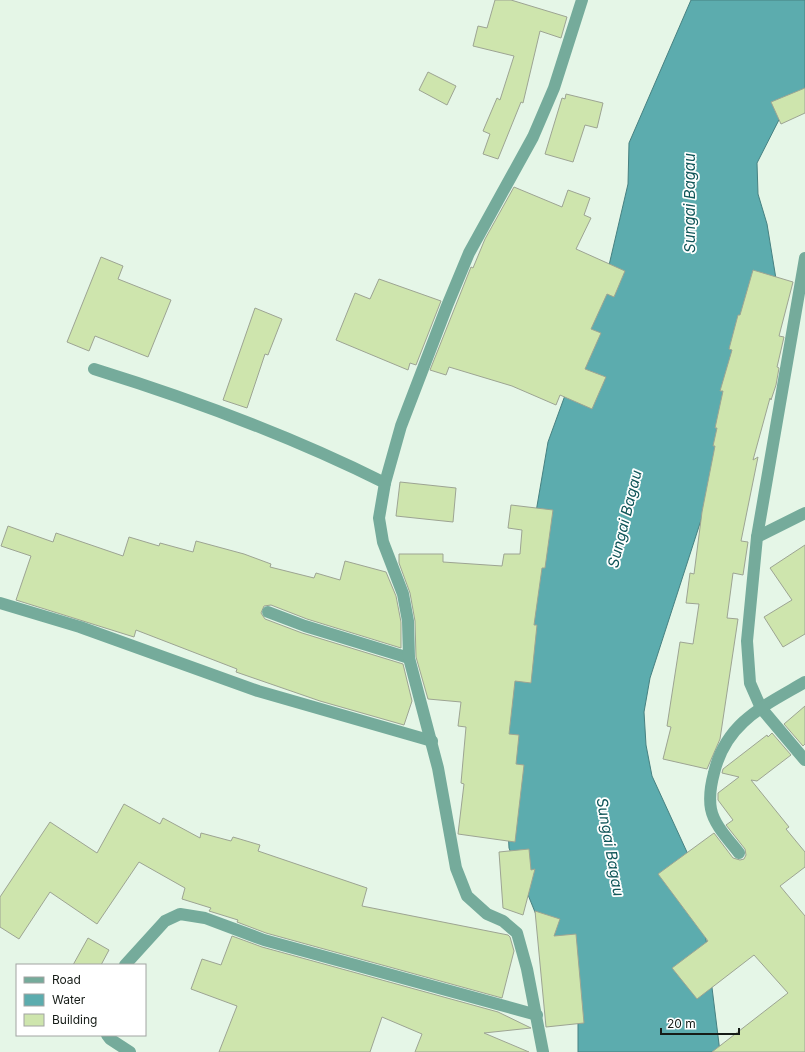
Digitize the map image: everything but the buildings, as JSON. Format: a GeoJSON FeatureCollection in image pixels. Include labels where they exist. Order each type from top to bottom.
{"type":"FeatureCollection","features":[{"type":"Feature","properties":{"kind":"street"},"geometry":{"type":"LineString","coordinates":[[542,1052],[537,1015],[517,933],[503,921],[487,914],[467,896],[456,868],[432,742],[409,658],[408,621],[403,594],[383,542],[379,518],[385,483],[401,426],[447,306],[469,253],[536,130],[554,88],[582,0]]}},
{"type":"Feature","properties":{"kind":"street"},"geometry":{"type":"LineString","coordinates":[[805,258],[757,538],[747,641],[750,683],[761,708],[805,760]]}},
{"type":"Feature","properties":{"kind":"street"},"geometry":{"type":"LineString","coordinates":[[94,369],[166,392],[273,431],[385,483]]}},
{"type":"Feature","properties":{"kind":"street"},"geometry":{"type":"LineString","coordinates":[[757,538],[805,513]]}},
{"type":"Feature","properties":{"kind":"street"},"geometry":{"type":"LineString","coordinates":[[0,603],[80,627],[258,691],[432,742]]}},
{"type":"Feature","properties":{"kind":"street"},"geometry":{"type":"LineString","coordinates":[[268,612],[305,626],[409,658]]}},
{"type":"Feature","properties":{"kind":"street"},"geometry":{"type":"LineString","coordinates":[[738,853],[719,826],[711,810],[712,780],[717,759],[724,744],[736,727],[761,708],[805,682]]}},
{"type":"Feature","properties":{"kind":"street"},"geometry":{"type":"LineString","coordinates":[[126,964],[165,921],[180,914],[205,918],[264,940],[537,1015]]}},
{"type":"Feature","properties":{"kind":"street"},"geometry":{"type":"LineString","coordinates":[[108,1036],[130,1052]]}},
{"type":"Feature","properties":{"kind":"water","name":"Sungai Bagau"},"geometry":{"type":"Polygon","coordinates":[[[691,0],[805,0],[805,93],[785,108],[757,163],[758,194],[767,224],[777,285],[650,678],[644,712],[646,745],[652,776],[692,863],[700,891],[720,1052],[578,1052],[578,1018],[509,848],[503,731],[519,611],[548,442],[603,291],[628,184],[629,143],[691,0]]]}}]}
